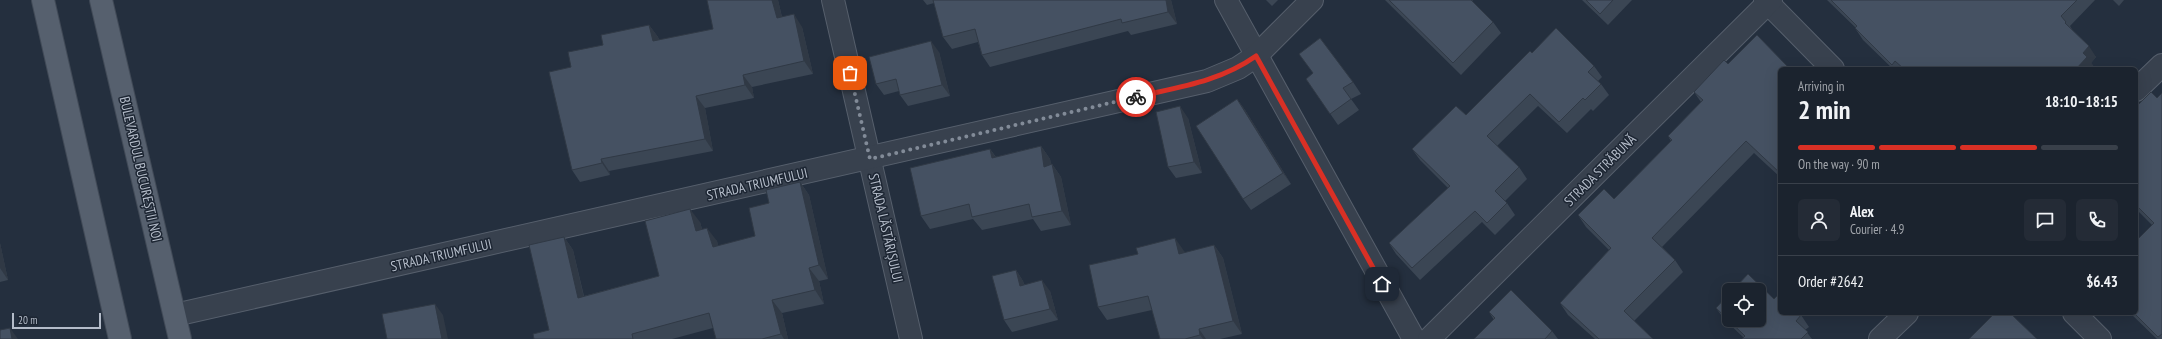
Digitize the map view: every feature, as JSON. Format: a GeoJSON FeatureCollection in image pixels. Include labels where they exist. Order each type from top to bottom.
{"type":"FeatureCollection","features":[{"type":"Feature","properties":{"kind":"main road"},"geometry":{"type":"LineString","coordinates":[[43,0],[120,339]]}},
{"type":"Feature","properties":{"kind":"main road","name":"BULEVARDUL BUCUREȘTII NOI"},"geometry":{"type":"LineString","coordinates":[[101,0],[180,339]]}},
{"type":"Feature","properties":{"kind":"street","name":"STRADA LĂSTĂRIȘULUI"},"geometry":{"type":"LineString","coordinates":[[833,0],[911,339]]}},
{"type":"Feature","properties":{"kind":"street"},"geometry":{"type":"LineString","coordinates":[[1226,0],[1414,339]]}},
{"type":"Feature","properties":{"kind":"street","name":"STRADA TRIUMFULUI"},"geometry":{"type":"LineString","coordinates":[[175,315],[870,159],[1207,81],[1238,68],[1256,56],[1312,0]]}},
{"type":"Feature","properties":{"kind":"street"},"geometry":{"type":"LineString","coordinates":[[1768,1],[1831,67]]}},
{"type":"Feature","properties":{"kind":"street","name":"STRADA STRĂBUNĂ"},"geometry":{"type":"LineString","coordinates":[[1429,339],[1768,1]]}},
{"type":"Feature","properties":{"kind":"street"},"geometry":{"type":"LineString","coordinates":[[2138,88],[2162,65]]}},
{"type":"Feature","properties":{"kind":"street"},"geometry":{"type":"LineString","coordinates":[[1880,339],[1905,315]]}},
{"type":"Feature","properties":{"kind":"street"},"geometry":{"type":"LineString","coordinates":[[2076,315],[2100,339]]}},
{"type":"Feature","properties":{"kind":"building"},"geometry":{"type":"Polygon","coordinates":[[[707,0],[772,0],[777,18],[794,14],[804,61],[743,75],[745,85],[696,96],[705,139],[601,159],[602,163],[572,170],[549,72],[571,67],[568,52],[603,45],[601,35],[649,25],[653,41],[713,29],[707,0]]]}},
{"type":"Feature","properties":{"kind":"building"},"geometry":{"type":"Polygon","coordinates":[[[933,0],[1166,0],[1168,12],[1122,23],[1121,19],[982,55],[975,29],[943,37],[933,0]]]}},
{"type":"Feature","properties":{"kind":"building"},"geometry":{"type":"Polygon","coordinates":[[[1389,0],[1471,0],[1493,22],[1453,63],[1389,0]]]}},
{"type":"Feature","properties":{"kind":"building"},"geometry":{"type":"Polygon","coordinates":[[[1586,0],[1613,0],[1600,14],[1586,0]]]}},
{"type":"Feature","properties":{"kind":"building"},"geometry":{"type":"Polygon","coordinates":[[[1831,0],[2077,0],[2061,16],[2066,22],[2065,23],[2089,46],[2083,53],[2087,57],[2078,67],[1902,67],[1895,61],[1892,65],[1855,28],[1857,26],[1831,0]]]}},
{"type":"Feature","properties":{"kind":"building"},"geometry":{"type":"Polygon","coordinates":[[[1556,28],[1594,66],[1588,72],[1601,84],[1585,100],[1583,98],[1559,122],[1530,94],[1487,136],[1519,167],[1495,191],[1507,203],[1487,223],[1475,211],[1412,268],[1389,243],[1450,186],[1412,149],[1456,106],[1466,115],[1530,51],[1532,53],[1556,28]]]}},
{"type":"Feature","properties":{"kind":"building"},"geometry":{"type":"Polygon","coordinates":[[[1757,35],[1788,67],[1778,67],[1778,171],[1746,141],[1652,238],[1675,260],[1624,311],[1653,339],[1599,339],[1560,303],[1611,248],[1578,215],[1604,189],[1614,199],[1672,140],[1668,136],[1703,100],[1694,92],[1724,60],[1728,64],[1757,35]]]}},
{"type":"Feature","properties":{"kind":"building"},"geometry":{"type":"Polygon","coordinates":[[[1320,38],[1353,82],[1343,88],[1351,99],[1330,114],[1306,79],[1313,73],[1299,54],[1320,38]]]}},
{"type":"Feature","properties":{"kind":"building"},"geometry":{"type":"Polygon","coordinates":[[[931,41],[942,85],[900,95],[896,79],[876,84],[869,57],[931,41]]]}},
{"type":"Feature","properties":{"kind":"building"},"geometry":{"type":"Polygon","coordinates":[[[2151,92],[2157,98],[2162,93],[2162,334],[2158,337],[2136,315],[2138,315],[2138,239],[2154,223],[2138,207],[2138,105],[2151,92]]]}},
{"type":"Feature","properties":{"kind":"building"},"geometry":{"type":"Polygon","coordinates":[[[1237,99],[1283,173],[1243,199],[1196,126],[1237,99]]]}},
{"type":"Feature","properties":{"kind":"building"},"geometry":{"type":"Polygon","coordinates":[[[1180,106],[1194,162],[1168,167],[1156,112],[1180,106]]]}},
{"type":"Feature","properties":{"kind":"building"},"geometry":{"type":"Polygon","coordinates":[[[1041,146],[1044,167],[1052,164],[1062,211],[1032,217],[1029,204],[972,217],[969,204],[921,216],[910,168],[990,149],[992,158],[1041,146]]]}},
{"type":"Feature","properties":{"kind":"building"},"geometry":{"type":"Polygon","coordinates":[[[800,182],[819,265],[809,268],[815,290],[772,300],[781,334],[762,339],[716,339],[709,313],[632,334],[633,339],[534,339],[533,334],[549,330],[529,245],[564,237],[578,298],[659,276],[645,221],[690,209],[696,231],[707,228],[713,247],[755,236],[749,208],[769,203],[766,190],[800,182]]]}},
{"type":"Feature","properties":{"kind":"building"},"geometry":{"type":"Polygon","coordinates":[[[1175,238],[1179,254],[1214,245],[1233,321],[1199,329],[1200,335],[1185,339],[1160,339],[1148,296],[1098,307],[1089,265],[1138,254],[1136,248],[1175,238]]]}},
{"type":"Feature","properties":{"kind":"building"},"geometry":{"type":"Polygon","coordinates":[[[1016,270],[1020,286],[1042,280],[1050,309],[1004,320],[992,276],[1016,270]]]}},
{"type":"Feature","properties":{"kind":"building"},"geometry":{"type":"Polygon","coordinates":[[[1748,274],[1757,283],[1740,283],[1748,274]]]}},
{"type":"Feature","properties":{"kind":"building"},"geometry":{"type":"Polygon","coordinates":[[[1511,290],[1552,331],[1545,339],[1474,339],[1495,318],[1489,312],[1511,290]]]}},
{"type":"Feature","properties":{"kind":"building"},"geometry":{"type":"Polygon","coordinates":[[[1766,291],[1774,299],[1778,295],[1778,315],[1801,315],[1796,321],[1808,332],[1801,339],[1742,339],[1745,336],[1736,327],[1766,327],[1766,291]]]}},
{"type":"Feature","properties":{"kind":"building"},"geometry":{"type":"Polygon","coordinates":[[[1722,302],[1722,314],[1716,308],[1722,302]]]}},
{"type":"Feature","properties":{"kind":"building"},"geometry":{"type":"Polygon","coordinates":[[[435,304],[442,339],[387,339],[382,314],[435,304]]]}},
{"type":"Feature","properties":{"kind":"building"},"geometry":{"type":"Polygon","coordinates":[[[1993,315],[2012,315],[2037,339],[1969,339],[1993,315]]]}},
{"type":"Feature","properties":{"kind":"building"},"geometry":{"type":"Polygon","coordinates":[[[10,328],[12,339],[0,339],[0,330],[10,328]]]}},
{"type":"Feature","properties":{"kind":"way so far"},"geometry":{"type":"LineString","coordinates":[[850,73],[870,159],[1136,97]]}},
{"type":"Feature","properties":{"kind":"route"},"geometry":{"type":"LineString","coordinates":[[1136,97],[1207,81],[1238,68],[1256,56],[1382,284]]}}]}
